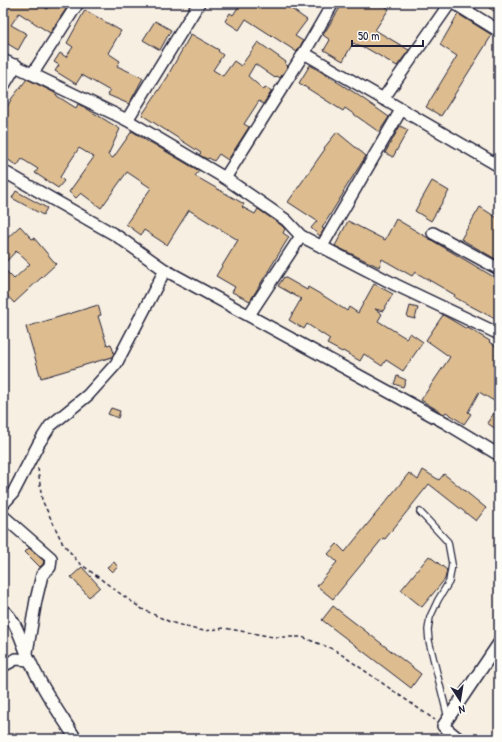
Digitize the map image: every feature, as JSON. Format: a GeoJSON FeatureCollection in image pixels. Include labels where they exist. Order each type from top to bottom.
{"type":"FeatureCollection","features":[{"type":"Feature","properties":{"kind":"street"},"geometry":{"type":"LineString","coordinates":[[33,73],[78,3]]}},
{"type":"Feature","properties":{"kind":"street"},"geometry":{"type":"LineString","coordinates":[[127,120],[199,3]]}},
{"type":"Feature","properties":{"kind":"street"},"geometry":{"type":"LineString","coordinates":[[225,178],[334,3]]}},
{"type":"Feature","properties":{"kind":"street"},"geometry":{"type":"LineString","coordinates":[[383,99],[450,3]]}},
{"type":"Feature","properties":{"kind":"street"},"geometry":{"type":"LineString","coordinates":[[454,3],[499,31]]}},
{"type":"Feature","properties":{"kind":"street"},"geometry":{"type":"LineString","coordinates":[[304,53],[499,166]]}},
{"type":"Feature","properties":{"kind":"street"},"geometry":{"type":"LineString","coordinates":[[3,60],[33,73],[127,120],[225,178],[286,220],[301,236],[396,285],[499,334]]}},
{"type":"Feature","properties":{"kind":"street"},"geometry":{"type":"LineString","coordinates":[[3,87],[16,65]]}},
{"type":"Feature","properties":{"kind":"street"},"geometry":{"type":"LineString","coordinates":[[322,246],[401,110]]}},
{"type":"Feature","properties":{"kind":"street"},"geometry":{"type":"LineString","coordinates":[[3,171],[117,236],[165,270],[446,422],[499,455]]}},
{"type":"Feature","properties":{"kind":"street"},"geometry":{"type":"LineString","coordinates":[[432,233],[499,269]]}},
{"type":"Feature","properties":{"kind":"street"},"geometry":{"type":"LineString","coordinates":[[249,315],[301,236]]}},
{"type":"Feature","properties":{"kind":"street"},"geometry":{"type":"LineString","coordinates":[[3,504],[13,493],[39,443],[50,426],[88,395],[116,364],[165,270]]}},
{"type":"Feature","properties":{"kind":"street"},"geometry":{"type":"LineString","coordinates":[[3,516],[51,558],[50,567],[42,575],[36,600],[28,656]]}},
{"type":"Feature","properties":{"kind":"street"},"geometry":{"type":"LineString","coordinates":[[3,610],[10,616],[46,691],[76,739]]}},
{"type":"Feature","properties":{"kind":"street"},"geometry":{"type":"LineString","coordinates":[[459,739],[446,722],[499,643]]}},
{"type":"Feature","properties":{"kind":"street"},"geometry":{"type":"LineString","coordinates":[[3,666],[28,656]]}},
{"type":"Feature","properties":{"kind":"lane"},"geometry":{"type":"LineString","coordinates":[[420,512],[448,542],[452,564],[449,582],[430,617],[428,630],[446,722]]}},
{"type":"Feature","properties":{"kind":"path"},"geometry":{"type":"LineString","coordinates":[[38,463],[42,500],[62,542],[78,562],[142,609],[170,622],[205,631],[224,628],[273,637],[302,637],[334,650],[446,722]]}},
{"type":"Feature","properties":{"kind":"building"},"geometry":{"type":"Polygon","coordinates":[[[3,3],[37,3],[47,9],[51,3],[70,3],[50,33],[19,13],[11,25],[27,34],[18,50],[3,41],[3,3]]]}},
{"type":"Feature","properties":{"kind":"building"},"geometry":{"type":"Polygon","coordinates":[[[241,3],[283,3],[307,20],[295,36],[303,41],[297,52],[246,19],[239,30],[225,21],[230,13],[233,15],[241,3]]]}},
{"type":"Feature","properties":{"kind":"building"},"geometry":{"type":"Polygon","coordinates":[[[343,3],[389,3],[386,7],[389,9],[375,30],[409,50],[397,66],[366,48],[365,49],[353,43],[343,61],[324,50],[330,40],[323,35],[343,3]]]}},
{"type":"Feature","properties":{"kind":"building"},"geometry":{"type":"Polygon","coordinates":[[[492,3],[499,3],[499,14],[489,8],[492,3]]]}},
{"type":"Feature","properties":{"kind":"building"},"geometry":{"type":"Polygon","coordinates":[[[85,10],[121,31],[108,53],[120,61],[117,66],[143,78],[129,104],[108,95],[110,91],[82,75],[76,84],[55,71],[59,65],[54,62],[60,53],[66,57],[73,47],[67,43],[85,10]]]}},
{"type":"Feature","properties":{"kind":"building"},"geometry":{"type":"Polygon","coordinates":[[[458,14],[492,35],[441,116],[426,107],[457,56],[440,45],[458,14]]]}},
{"type":"Feature","properties":{"kind":"building"},"geometry":{"type":"Polygon","coordinates":[[[155,21],[171,30],[160,50],[143,40],[155,21]]]}},
{"type":"Feature","properties":{"kind":"building"},"geometry":{"type":"Polygon","coordinates":[[[191,34],[219,50],[218,51],[223,55],[213,70],[223,76],[234,61],[241,66],[258,42],[286,62],[285,64],[288,66],[280,78],[277,76],[275,78],[255,64],[248,76],[264,90],[265,87],[272,91],[263,104],[259,101],[244,124],[249,127],[228,160],[219,154],[214,161],[199,155],[201,153],[142,115],[169,75],[191,34]]]}},
{"type":"Feature","properties":{"kind":"building"},"geometry":{"type":"Polygon","coordinates":[[[310,65],[355,93],[389,117],[379,132],[345,108],[343,111],[299,83],[310,65]]]}},
{"type":"Feature","properties":{"kind":"building"},"geometry":{"type":"Polygon","coordinates":[[[27,79],[53,92],[76,108],[78,104],[120,129],[108,155],[113,158],[132,131],[199,171],[195,176],[244,204],[242,207],[255,214],[258,209],[281,225],[285,229],[283,233],[289,237],[250,301],[232,292],[235,287],[216,276],[238,240],[189,210],[167,245],[144,230],[141,235],[126,224],[151,188],[127,172],[101,208],[81,193],[76,198],[69,192],[94,157],[79,148],[60,177],[64,181],[58,188],[35,173],[38,169],[22,159],[17,166],[3,156],[3,114],[12,98],[27,79]]]}},
{"type":"Feature","properties":{"kind":"building"},"geometry":{"type":"Polygon","coordinates":[[[400,126],[408,130],[393,157],[385,153],[400,126]]]}},
{"type":"Feature","properties":{"kind":"building"},"geometry":{"type":"Polygon","coordinates":[[[337,132],[366,156],[322,228],[324,229],[320,236],[311,228],[317,221],[288,202],[325,149],[324,148],[337,132]]]}},
{"type":"Feature","properties":{"kind":"building"},"geometry":{"type":"Polygon","coordinates":[[[432,181],[449,191],[431,221],[415,211],[432,181]]]}},
{"type":"Feature","properties":{"kind":"building"},"geometry":{"type":"Polygon","coordinates":[[[16,191],[47,208],[43,215],[12,198],[16,191]]]}},
{"type":"Feature","properties":{"kind":"building"},"geometry":{"type":"Polygon","coordinates":[[[480,207],[499,219],[499,261],[461,239],[480,207]]]}},
{"type":"Feature","properties":{"kind":"building"},"geometry":{"type":"Polygon","coordinates":[[[396,219],[499,280],[499,321],[454,297],[455,295],[415,272],[412,276],[382,259],[379,267],[335,246],[348,221],[385,240],[396,219]]]}},
{"type":"Feature","properties":{"kind":"building"},"geometry":{"type":"Polygon","coordinates":[[[20,226],[32,239],[34,238],[56,264],[14,303],[3,291],[3,268],[14,279],[30,264],[16,251],[3,265],[3,242],[20,226]]]}},
{"type":"Feature","properties":{"kind":"building"},"geometry":{"type":"Polygon","coordinates":[[[284,277],[307,290],[308,287],[347,311],[349,307],[358,313],[374,284],[393,294],[383,311],[375,309],[382,314],[378,321],[406,338],[410,333],[423,342],[403,371],[386,360],[382,366],[364,354],[360,361],[327,344],[330,339],[307,324],[304,329],[289,320],[301,299],[278,286],[284,277]]]}},
{"type":"Feature","properties":{"kind":"building"},"geometry":{"type":"Polygon","coordinates":[[[98,305],[101,315],[98,316],[107,345],[111,344],[114,353],[112,357],[41,378],[26,327],[98,305]]]}},
{"type":"Feature","properties":{"kind":"building"},"geometry":{"type":"Polygon","coordinates":[[[410,306],[418,308],[415,319],[407,317],[410,306]]]}},
{"type":"Feature","properties":{"kind":"building"},"geometry":{"type":"Polygon","coordinates":[[[443,315],[467,329],[468,328],[499,348],[499,404],[479,392],[468,412],[471,414],[464,424],[446,412],[444,414],[421,400],[450,357],[426,340],[443,315]]]}},
{"type":"Feature","properties":{"kind":"building"},"geometry":{"type":"Polygon","coordinates":[[[397,376],[406,380],[403,387],[394,384],[397,376]]]}},
{"type":"Feature","properties":{"kind":"building"},"geometry":{"type":"Polygon","coordinates":[[[499,406],[499,431],[487,423],[499,406]]]}},
{"type":"Feature","properties":{"kind":"building"},"geometry":{"type":"Polygon","coordinates":[[[111,408],[120,411],[118,418],[108,414],[111,408]]]}},
{"type":"Feature","properties":{"kind":"building"},"geometry":{"type":"Polygon","coordinates":[[[423,470],[439,480],[444,474],[486,508],[476,521],[429,484],[385,539],[383,538],[333,599],[317,586],[337,562],[328,554],[337,544],[345,552],[409,473],[418,480],[423,470]]]}},
{"type":"Feature","properties":{"kind":"building"},"geometry":{"type":"Polygon","coordinates":[[[29,548],[44,561],[40,567],[25,552],[29,548]]]}},
{"type":"Feature","properties":{"kind":"building"},"geometry":{"type":"Polygon","coordinates":[[[429,556],[447,570],[445,579],[422,607],[401,590],[429,556]]]}},
{"type":"Feature","properties":{"kind":"building"},"geometry":{"type":"Polygon","coordinates":[[[114,562],[118,567],[112,572],[107,567],[114,562]]]}},
{"type":"Feature","properties":{"kind":"building"},"geometry":{"type":"Polygon","coordinates":[[[82,567],[100,587],[89,597],[71,577],[82,567]]]}},
{"type":"Feature","properties":{"kind":"building"},"geometry":{"type":"Polygon","coordinates":[[[333,606],[421,674],[411,688],[322,620],[333,606]]]}}]}
